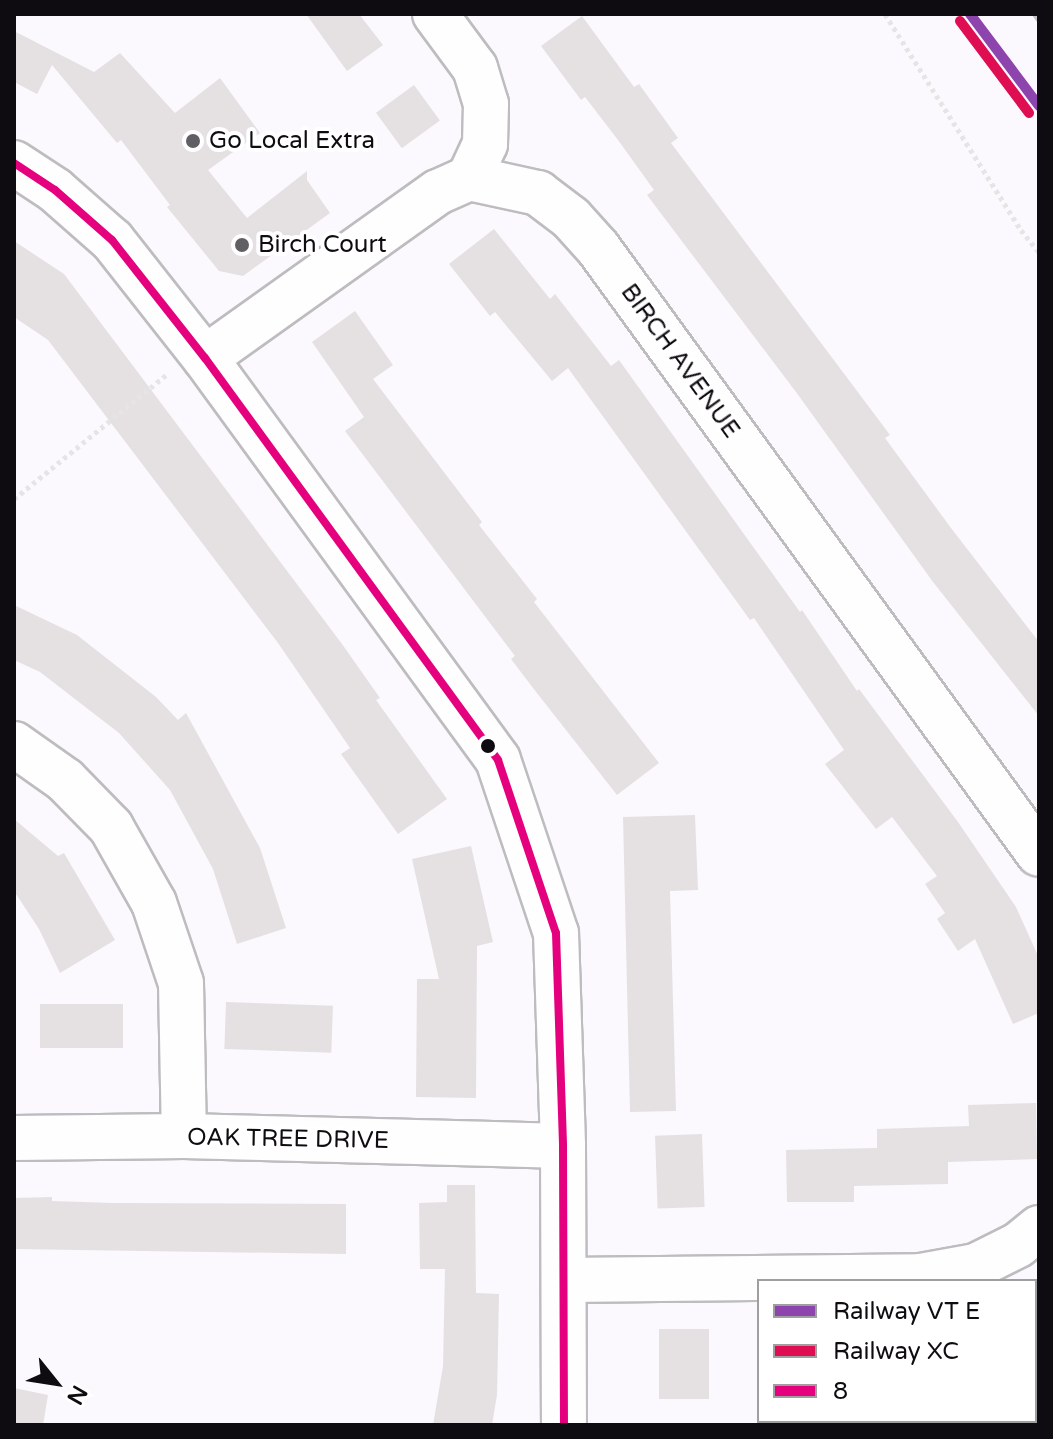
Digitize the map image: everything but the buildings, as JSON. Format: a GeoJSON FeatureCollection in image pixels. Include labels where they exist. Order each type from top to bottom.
{"type":"FeatureCollection","features":[{"type":"Feature","properties":{"kind":"street"},"geometry":{"type":"LineString","coordinates":[[202,353],[438,192],[469,178],[485,144],[486,104],[475,68],[435,14]]}},
{"type":"Feature","properties":{"kind":"street"},"geometry":{"type":"LineString","coordinates":[[14,163],[55,190],[112,240],[202,353],[498,760],[556,933],[563,1146],[564,1425]]}},
{"type":"Feature","properties":{"kind":"street","name":"BIRCH AVENUE"},"geometry":{"type":"LineString","coordinates":[[469,178],[538,193],[571,218],[598,248],[1039,854]]}},
{"type":"Feature","properties":{"kind":"street"},"geometry":{"type":"LineString","coordinates":[[14,744],[65,780],[111,827],[154,903],[181,983],[184,1136]]}},
{"type":"Feature","properties":{"kind":"street","name":"OAK TREE DRIVE"},"geometry":{"type":"LineString","coordinates":[[14,1138],[184,1136],[563,1146]]}},
{"type":"Feature","properties":{"kind":"street"},"geometry":{"type":"LineString","coordinates":[[565,1280],[921,1276],[976,1266],[1018,1245],[1039,1228]]}},
{"type":"Feature","properties":{"kind":"path"},"geometry":{"type":"LineString","coordinates":[[885,14],[1021,230],[1039,252]]}},
{"type":"Feature","properties":{"kind":"path"},"geometry":{"type":"LineString","coordinates":[[14,499],[202,353]]}},
{"type":"Feature","properties":{"kind":"railway"},"geometry":{"type":"LineString","coordinates":[[1035,14],[1039,20]]}},
{"type":"Feature","properties":{"kind":"transit line"},"geometry":{"type":"LineString","coordinates":[[970,14],[1039,106]]}},
{"type":"Feature","properties":{"kind":"transit line","name":"8"},"geometry":{"type":"LineString","coordinates":[[14,163],[55,190],[112,240],[205,358],[498,760],[556,933],[563,1146],[564,1425]]}},
{"type":"Feature","properties":{"kind":"rail line","name":"XC"},"geometry":{"type":"LineString","coordinates":[[960,21],[1029,113]]}},
{"type":"Feature","properties":{"kind":"place","name":"Go Local Extra"},"geometry":{"type":"Point","coordinates":[193,141]}},
{"type":"Feature","properties":{"kind":"place","name":"Birch Court"},"geometry":{"type":"Point","coordinates":[242,245]}}]}
